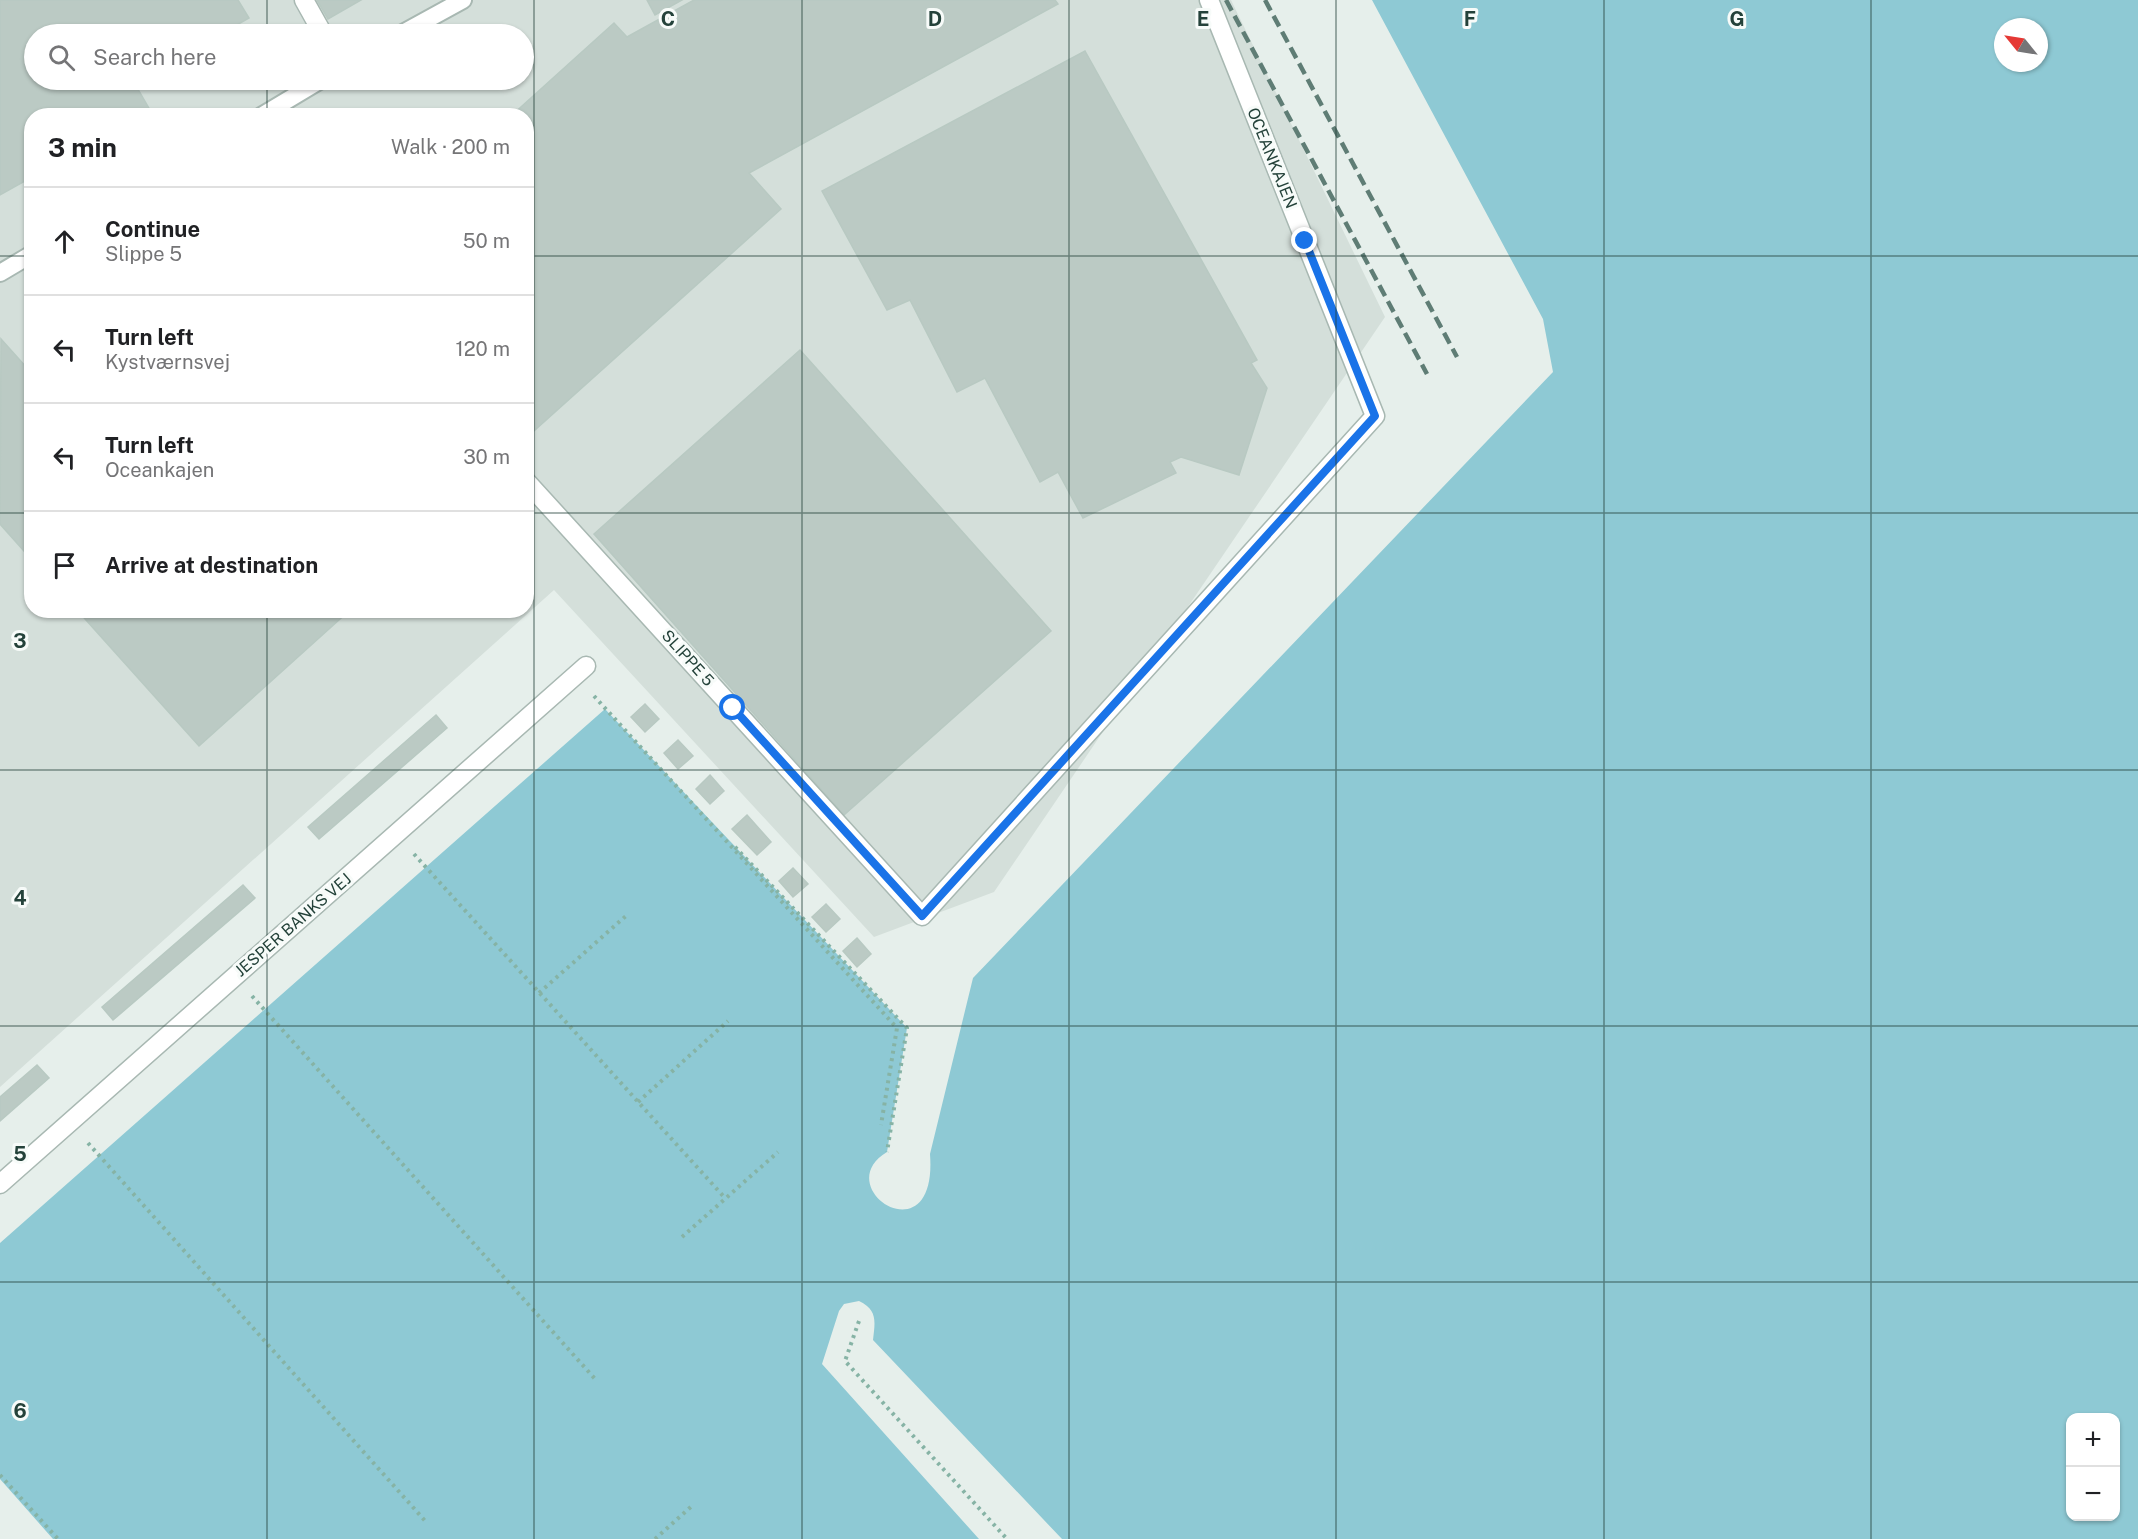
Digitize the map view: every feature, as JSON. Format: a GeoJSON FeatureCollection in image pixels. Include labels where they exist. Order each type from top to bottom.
{"type":"FeatureCollection","features":[{"type":"Feature","properties":{"kind":"street"},"geometry":{"type":"LineString","coordinates":[[303,0],[317,24]]}},
{"type":"Feature","properties":{"kind":"street","name":"OCEANKAJEN"},"geometry":{"type":"LineString","coordinates":[[922,916],[1375,416],[1209,0]]}},
{"type":"Feature","properties":{"kind":"street","name":"SLIPPE 5"},"geometry":{"type":"LineString","coordinates":[[534,490],[922,916]]}},
{"type":"Feature","properties":{"kind":"street","name":"JESPER BANKS VEJ"},"geometry":{"type":"LineString","coordinates":[[0,1184],[586,666]]}},
{"type":"Feature","properties":{"kind":"lane"},"geometry":{"type":"LineString","coordinates":[[419,24],[463,0]]}},
{"type":"Feature","properties":{"kind":"lane"},"geometry":{"type":"LineString","coordinates":[[274,108],[304,90]]}},
{"type":"Feature","properties":{"kind":"lane"},"geometry":{"type":"LineString","coordinates":[[0,273],[24,259]]}},
{"type":"Feature","properties":{"kind":"path"},"geometry":{"type":"LineString","coordinates":[[596,697],[897,1028],[881,1125]]}},
{"type":"Feature","properties":{"kind":"path"},"geometry":{"type":"LineString","coordinates":[[605,709],[907,1028],[887,1152]]}},
{"type":"Feature","properties":{"kind":"path"},"geometry":{"type":"LineString","coordinates":[[422,862],[725,1198]]}},
{"type":"Feature","properties":{"kind":"path"},"geometry":{"type":"LineString","coordinates":[[539,993],[627,915]]}},
{"type":"Feature","properties":{"kind":"path"},"geometry":{"type":"LineString","coordinates":[[254,999],[596,1380]]}},
{"type":"Feature","properties":{"kind":"path"},"geometry":{"type":"LineString","coordinates":[[638,1102],[728,1021]]}},
{"type":"Feature","properties":{"kind":"path"},"geometry":{"type":"LineString","coordinates":[[88,1143],[427,1523]]}},
{"type":"Feature","properties":{"kind":"path"},"geometry":{"type":"LineString","coordinates":[[682,1237],[778,1152]]}},
{"type":"Feature","properties":{"kind":"path"},"geometry":{"type":"LineString","coordinates":[[859,1322],[845,1361],[1006,1539]]}},
{"type":"Feature","properties":{"kind":"path"},"geometry":{"type":"LineString","coordinates":[[0,1475],[58,1539]]}},
{"type":"Feature","properties":{"kind":"path"},"geometry":{"type":"LineString","coordinates":[[656,1539],[694,1504]]}},
{"type":"Feature","properties":{"kind":"shaded area"},"geometry":{"type":"Polygon","coordinates":[[[0,0],[1231,0],[1385,317],[994,892],[874,937],[554,590],[534,608],[534,108],[24,108],[24,618],[523,618],[0,1087],[0,0]]]}},
{"type":"Feature","properties":{"kind":"water"},"geometry":{"type":"Polygon","coordinates":[[[1372,0],[2138,0],[2138,1539],[1062,1539],[873,1340],[874,1317],[869,1308],[859,1301],[844,1304],[839,1311],[822,1364],[979,1539],[53,1539],[0,1479],[0,1243],[605,709],[907,1028],[887,1152],[872,1167],[870,1182],[876,1196],[889,1206],[904,1209],[918,1203],[928,1186],[930,1154],[973,978],[1553,372],[1543,319],[1372,0]]]}},
{"type":"Feature","properties":{"kind":"building"},"geometry":{"type":"Polygon","coordinates":[[[0,0],[238,0],[249,18],[238,24],[24,24],[24,90],[138,90],[149,108],[24,108],[24,182],[0,195],[0,0]]]}},
{"type":"Feature","properties":{"kind":"building"},"geometry":{"type":"Polygon","coordinates":[[[317,0],[361,0],[328,19],[317,0]]]}},
{"type":"Feature","properties":{"kind":"building"},"geometry":{"type":"Polygon","coordinates":[[[647,0],[682,0],[655,15],[647,0]]]}},
{"type":"Feature","properties":{"kind":"building"},"geometry":{"type":"Polygon","coordinates":[[[694,0],[1055,0],[1058,4],[749,173],[781,209],[534,431],[534,108],[520,108],[614,23],[627,37],[694,0]]]}},
{"type":"Feature","properties":{"kind":"building"},"geometry":{"type":"Polygon","coordinates":[[[1085,51],[1257,360],[1251,363],[1267,388],[1239,475],[1181,457],[1170,462],[1176,473],[1083,518],[1058,472],[1040,482],[985,378],[957,392],[910,300],[887,310],[822,191],[1085,51]]]}},
{"type":"Feature","properties":{"kind":"building"},"geometry":{"type":"Polygon","coordinates":[[[1,339],[24,365],[24,551],[0,524],[1,339]]]}},
{"type":"Feature","properties":{"kind":"building"},"geometry":{"type":"Polygon","coordinates":[[[800,350],[1051,631],[844,815],[594,534],[800,350]]]}},
{"type":"Feature","properties":{"kind":"building"},"geometry":{"type":"Polygon","coordinates":[[[84,618],[341,618],[199,746],[84,618]]]}},
{"type":"Feature","properties":{"kind":"building"},"geometry":{"type":"Polygon","coordinates":[[[645,704],[659,719],[645,732],[631,717],[645,704]]]}},
{"type":"Feature","properties":{"kind":"building"},"geometry":{"type":"Polygon","coordinates":[[[436,715],[447,728],[319,839],[308,827],[436,715]]]}},
{"type":"Feature","properties":{"kind":"building"},"geometry":{"type":"Polygon","coordinates":[[[678,740],[693,756],[678,769],[664,753],[678,740]]]}},
{"type":"Feature","properties":{"kind":"building"},"geometry":{"type":"Polygon","coordinates":[[[710,775],[724,791],[710,804],[696,789],[710,775]]]}},
{"type":"Feature","properties":{"kind":"building"},"geometry":{"type":"Polygon","coordinates":[[[747,815],[771,842],[757,855],[732,829],[747,815]]]}},
{"type":"Feature","properties":{"kind":"building"},"geometry":{"type":"Polygon","coordinates":[[[793,868],[808,884],[793,897],[779,881],[793,868]]]}},
{"type":"Feature","properties":{"kind":"building"},"geometry":{"type":"Polygon","coordinates":[[[243,885],[255,898],[113,1020],[102,1007],[243,885]]]}},
{"type":"Feature","properties":{"kind":"building"},"geometry":{"type":"Polygon","coordinates":[[[826,904],[840,919],[826,932],[812,917],[826,904]]]}},
{"type":"Feature","properties":{"kind":"building"},"geometry":{"type":"Polygon","coordinates":[[[857,938],[871,954],[857,967],[843,951],[857,938]]]}},
{"type":"Feature","properties":{"kind":"building"},"geometry":{"type":"Polygon","coordinates":[[[37,1065],[49,1078],[0,1121],[0,1097],[37,1065]]]}},
{"type":"Feature","properties":{"kind":"railway"},"geometry":{"type":"LineString","coordinates":[[1226,0],[1427,374]]}},
{"type":"Feature","properties":{"kind":"railway"},"geometry":{"type":"LineString","coordinates":[[1265,0],[1457,357]]}},
{"type":"Feature","properties":{"kind":"route"},"geometry":{"type":"LineString","coordinates":[[733,708],[922,916],[1375,416],[1305,241]]}}]}
